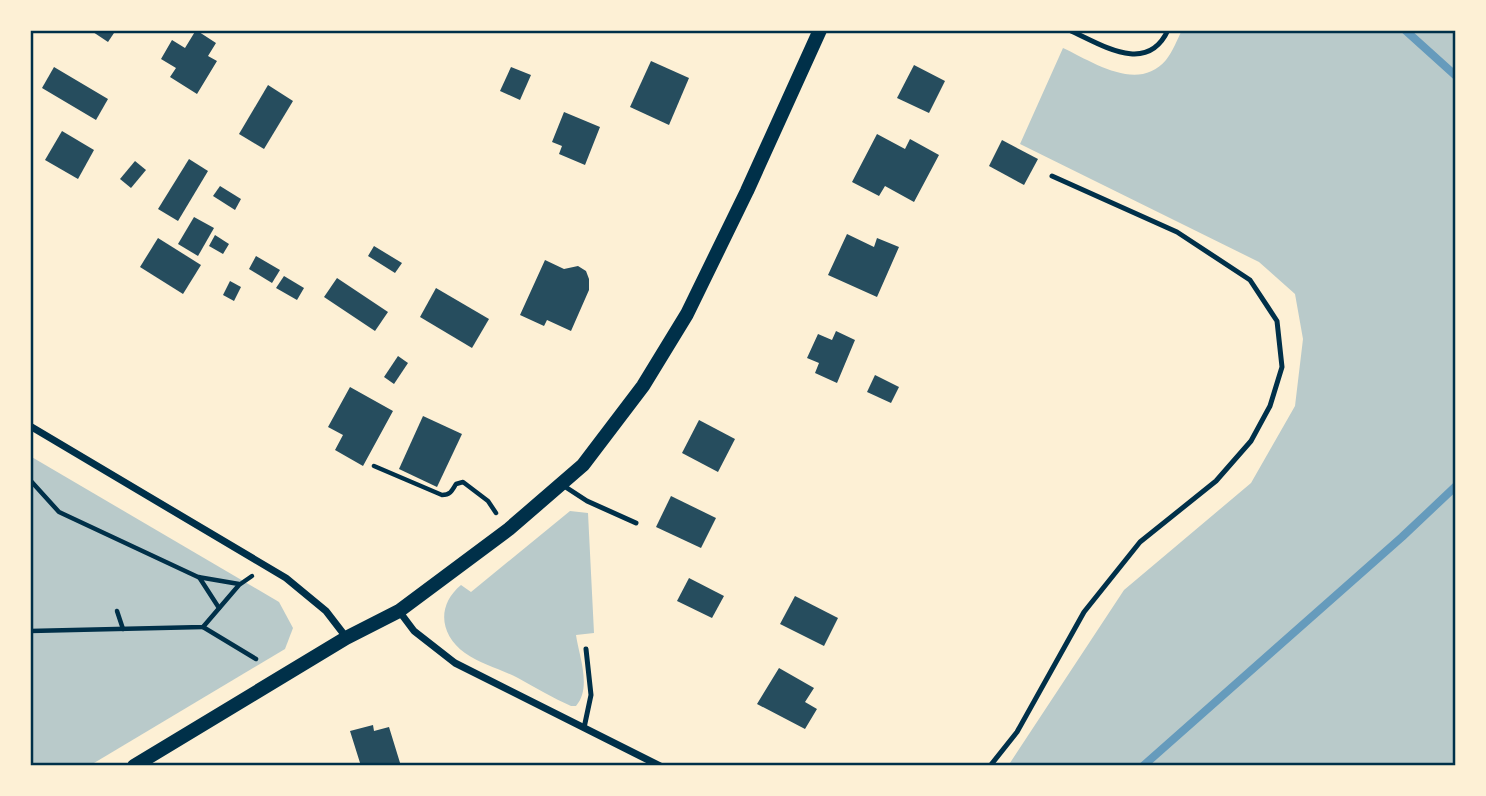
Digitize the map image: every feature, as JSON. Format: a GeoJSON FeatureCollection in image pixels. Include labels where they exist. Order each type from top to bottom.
{"type":"FeatureCollection","features":[{"type":"Feature","properties":{"kind":"main road"},"geometry":{"type":"LineString","coordinates":[[134,766],[346,638],[398,611],[509,529],[583,465],[643,386],[687,314],[742,202],[820,30]]}},
{"type":"Feature","properties":{"kind":"street"},"geometry":{"type":"LineString","coordinates":[[30,426],[286,578],[326,611],[346,638]]}},
{"type":"Feature","properties":{"kind":"street"},"geometry":{"type":"LineString","coordinates":[[398,611],[415,631],[455,663],[660,766]]}},
{"type":"Feature","properties":{"kind":"lane"},"geometry":{"type":"LineString","coordinates":[[1069,30],[1124,54],[1140,54],[1153,50],[1164,39],[1168,30]]}},
{"type":"Feature","properties":{"kind":"lane"},"geometry":{"type":"LineString","coordinates":[[990,766],[1017,732],[1084,612],[1140,542],[1216,481],[1251,441],[1269,406],[1282,367],[1276,321],[1250,280],[1177,232],[1052,176]]}},
{"type":"Feature","properties":{"kind":"lane"},"geometry":{"type":"LineString","coordinates":[[561,484],[587,501],[636,523]]}},
{"type":"Feature","properties":{"kind":"lane"},"geometry":{"type":"LineString","coordinates":[[584,728],[591,695],[586,649]]}},
{"type":"Feature","properties":{"kind":"path"},"geometry":{"type":"LineString","coordinates":[[374,466],[442,495],[447,495],[456,484],[463,482],[488,501],[496,513]]}},
{"type":"Feature","properties":{"kind":"path"},"geometry":{"type":"LineString","coordinates":[[30,480],[59,512],[198,576],[239,584]]}},
{"type":"Feature","properties":{"kind":"path"},"geometry":{"type":"LineString","coordinates":[[203,627],[239,584],[266,566]]}},
{"type":"Feature","properties":{"kind":"path"},"geometry":{"type":"LineString","coordinates":[[198,576],[219,608]]}},
{"type":"Feature","properties":{"kind":"path"},"geometry":{"type":"LineString","coordinates":[[117,611],[123,629]]}},
{"type":"Feature","properties":{"kind":"path"},"geometry":{"type":"LineString","coordinates":[[30,631],[203,627],[256,659]]}},
{"type":"Feature","properties":{"kind":"shaded area"},"geometry":{"type":"Polygon","coordinates":[[[1182,30],[1456,30],[1456,766],[1008,766],[1124,590],[1251,483],[1295,406],[1303,339],[1295,294],[1259,262],[1020,144],[1063,48],[1115,72],[1142,74],[1155,70],[1166,60],[1182,30]]]}},
{"type":"Feature","properties":{"kind":"shaded area"},"geometry":{"type":"Polygon","coordinates":[[[30,456],[279,602],[293,628],[285,649],[89,766],[30,766],[30,456]]]}},
{"type":"Feature","properties":{"kind":"shaded area"},"geometry":{"type":"Polygon","coordinates":[[[570,511],[588,513],[594,633],[576,635],[584,681],[581,699],[576,706],[564,703],[465,653],[450,637],[444,619],[448,601],[461,585],[471,592],[570,511]]]}},
{"type":"Feature","properties":{"kind":"building"},"geometry":{"type":"Polygon","coordinates":[[[90,30],[116,30],[108,42],[90,30]]]}},
{"type":"Feature","properties":{"kind":"building"},"geometry":{"type":"Polygon","coordinates":[[[196,30],[216,43],[208,56],[217,61],[197,94],[170,77],[176,68],[161,59],[172,40],[185,48],[196,30]]]}},
{"type":"Feature","properties":{"kind":"building"},"geometry":{"type":"Polygon","coordinates":[[[651,61],[689,78],[669,125],[630,107],[651,61]]]}},
{"type":"Feature","properties":{"kind":"building"},"geometry":{"type":"Polygon","coordinates":[[[914,65],[945,81],[929,113],[897,98],[914,65]]]}},
{"type":"Feature","properties":{"kind":"building"},"geometry":{"type":"Polygon","coordinates":[[[54,67],[108,99],[96,120],[42,88],[54,67]]]}},
{"type":"Feature","properties":{"kind":"building"},"geometry":{"type":"Polygon","coordinates":[[[511,67],[531,75],[520,100],[500,91],[511,67]]]}},
{"type":"Feature","properties":{"kind":"building"},"geometry":{"type":"Polygon","coordinates":[[[268,85],[293,101],[264,149],[239,134],[268,85]]]}},
{"type":"Feature","properties":{"kind":"building"},"geometry":{"type":"Polygon","coordinates":[[[564,112],[600,127],[585,165],[559,154],[562,146],[552,142],[564,112]]]}},
{"type":"Feature","properties":{"kind":"building"},"geometry":{"type":"Polygon","coordinates":[[[62,131],[94,150],[78,179],[45,160],[62,131]]]}},
{"type":"Feature","properties":{"kind":"building"},"geometry":{"type":"Polygon","coordinates":[[[877,134],[905,149],[910,139],[939,155],[914,202],[885,186],[879,196],[852,182],[877,134]]]}},
{"type":"Feature","properties":{"kind":"building"},"geometry":{"type":"Polygon","coordinates":[[[1002,140],[1038,159],[1024,185],[989,166],[1002,140]]]}},
{"type":"Feature","properties":{"kind":"building"},"geometry":{"type":"Polygon","coordinates":[[[189,159],[208,171],[178,221],[158,209],[189,159]]]}},
{"type":"Feature","properties":{"kind":"building"},"geometry":{"type":"Polygon","coordinates":[[[135,161],[146,170],[131,188],[120,179],[135,161]]]}},
{"type":"Feature","properties":{"kind":"building"},"geometry":{"type":"Polygon","coordinates":[[[220,186],[241,199],[235,210],[213,196],[220,186]]]}},
{"type":"Feature","properties":{"kind":"building"},"geometry":{"type":"Polygon","coordinates":[[[194,217],[214,228],[198,256],[178,244],[194,217]]]}},
{"type":"Feature","properties":{"kind":"building"},"geometry":{"type":"Polygon","coordinates":[[[847,234],[874,247],[877,238],[899,247],[877,297],[828,275],[847,234]]]}},
{"type":"Feature","properties":{"kind":"building"},"geometry":{"type":"Polygon","coordinates":[[[215,235],[229,244],[223,254],[209,246],[215,235]]]}},
{"type":"Feature","properties":{"kind":"building"},"geometry":{"type":"Polygon","coordinates":[[[158,238],[201,265],[183,294],[140,267],[158,238]]]}},
{"type":"Feature","properties":{"kind":"building"},"geometry":{"type":"Polygon","coordinates":[[[374,246],[402,263],[395,273],[368,256],[374,246]]]}},
{"type":"Feature","properties":{"kind":"building"},"geometry":{"type":"Polygon","coordinates":[[[256,256],[280,270],[272,283],[249,269],[256,256]]]}},
{"type":"Feature","properties":{"kind":"building"},"geometry":{"type":"Polygon","coordinates":[[[545,260],[564,269],[578,266],[586,271],[589,279],[589,290],[571,331],[547,320],[544,326],[520,315],[545,260]]]}},
{"type":"Feature","properties":{"kind":"building"},"geometry":{"type":"Polygon","coordinates":[[[284,276],[304,288],[297,300],[276,288],[284,276]]]}},
{"type":"Feature","properties":{"kind":"building"},"geometry":{"type":"Polygon","coordinates":[[[337,278],[388,312],[375,331],[324,297],[337,278]]]}},
{"type":"Feature","properties":{"kind":"building"},"geometry":{"type":"Polygon","coordinates":[[[230,281],[241,287],[234,301],[223,295],[230,281]]]}},
{"type":"Feature","properties":{"kind":"building"},"geometry":{"type":"Polygon","coordinates":[[[436,288],[489,319],[472,348],[420,317],[436,288]]]}},
{"type":"Feature","properties":{"kind":"building"},"geometry":{"type":"Polygon","coordinates":[[[836,331],[855,340],[837,383],[815,373],[819,363],[807,358],[818,334],[832,340],[836,331]]]}},
{"type":"Feature","properties":{"kind":"building"},"geometry":{"type":"Polygon","coordinates":[[[398,356],[408,363],[394,384],[384,377],[398,356]]]}},
{"type":"Feature","properties":{"kind":"building"},"geometry":{"type":"Polygon","coordinates":[[[875,375],[899,387],[891,403],[867,392],[875,375]]]}},
{"type":"Feature","properties":{"kind":"building"},"geometry":{"type":"Polygon","coordinates":[[[350,387],[393,411],[363,466],[335,450],[343,435],[328,427],[350,387]]]}},
{"type":"Feature","properties":{"kind":"building"},"geometry":{"type":"Polygon","coordinates":[[[423,416],[462,434],[437,487],[399,469],[423,416]]]}},
{"type":"Feature","properties":{"kind":"building"},"geometry":{"type":"Polygon","coordinates":[[[699,420],[735,439],[718,472],[682,453],[699,420]]]}},
{"type":"Feature","properties":{"kind":"building"},"geometry":{"type":"Polygon","coordinates":[[[671,496],[716,518],[701,548],[656,527],[671,496]]]}},
{"type":"Feature","properties":{"kind":"building"},"geometry":{"type":"Polygon","coordinates":[[[689,578],[724,596],[712,618],[677,601],[689,578]]]}},
{"type":"Feature","properties":{"kind":"building"},"geometry":{"type":"Polygon","coordinates":[[[795,596],[838,618],[824,646],[780,624],[795,596]]]}},
{"type":"Feature","properties":{"kind":"building"},"geometry":{"type":"Polygon","coordinates":[[[779,668],[814,688],[805,702],[817,709],[805,729],[757,704],[779,668]]]}},
{"type":"Feature","properties":{"kind":"building"},"geometry":{"type":"Polygon","coordinates":[[[373,725],[374,731],[389,727],[401,766],[361,766],[350,731],[373,725]]]}},
{"type":"Feature","properties":{"kind":"waterway"},"geometry":{"type":"LineString","coordinates":[[1405,30],[1456,76]]}},
{"type":"Feature","properties":{"kind":"waterway"},"geometry":{"type":"LineString","coordinates":[[1143,766],[1456,486]]}}]}
